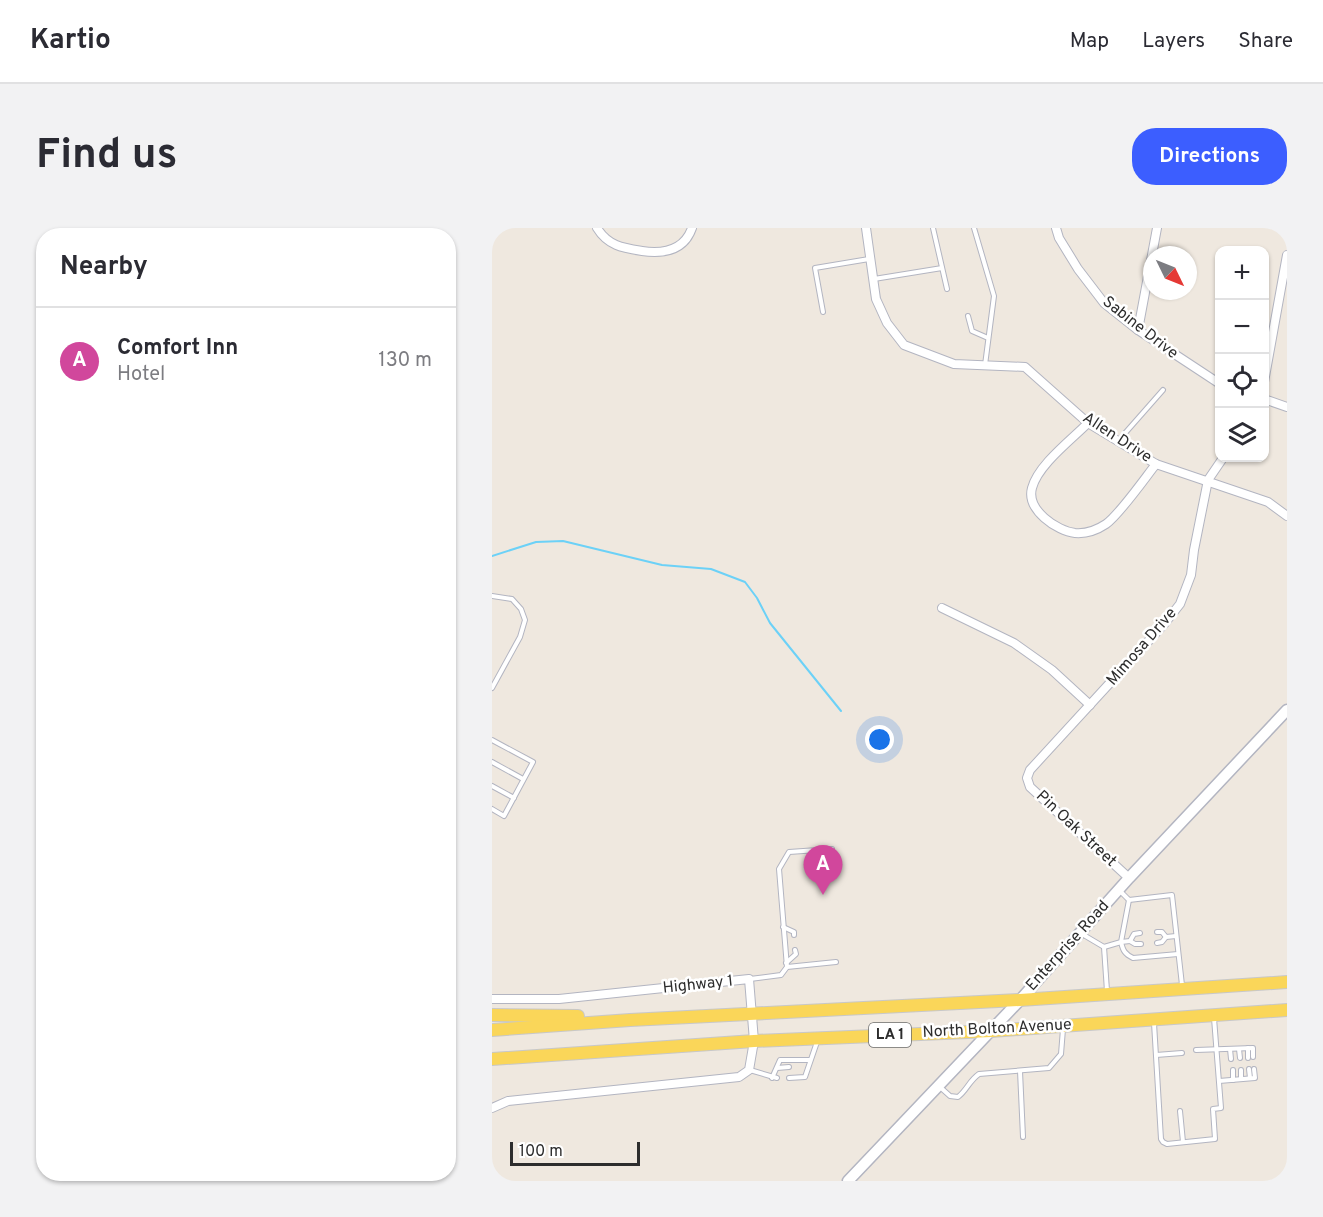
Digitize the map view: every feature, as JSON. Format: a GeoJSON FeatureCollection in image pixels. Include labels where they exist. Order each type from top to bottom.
{"type":"FeatureCollection","features":[{"type":"Feature","properties":{"kind":"main road","name":"North Bolton Avenue"},"geometry":{"type":"LineString","coordinates":[[492,1030],[630,1020],[1020,1000],[1287,982]]}},
{"type":"Feature","properties":{"kind":"main road","name":"North Bolton Avenue"},"geometry":{"type":"LineString","coordinates":[[492,1059],[754,1041],[991,1031],[1287,1010]]}},
{"type":"Feature","properties":{"kind":"main road"},"geometry":{"type":"LineString","coordinates":[[492,1015],[598,1017],[630,1020]]}},
{"type":"Feature","properties":{"kind":"street"},"geometry":{"type":"LineString","coordinates":[[597,228],[607,240],[622,248],[663,253],[680,245],[692,228]]}},
{"type":"Feature","properties":{"kind":"street"},"geometry":{"type":"LineString","coordinates":[[866,228],[876,299],[887,323],[904,345],[954,364],[985,364]]}},
{"type":"Feature","properties":{"kind":"street","name":"Sabine Drive"},"geometry":{"type":"LineString","coordinates":[[1056,228],[1059,238],[1078,269],[1104,303],[1138,330],[1215,381]]}},
{"type":"Feature","properties":{"kind":"street"},"geometry":{"type":"LineString","coordinates":[[1138,330],[1157,228]]}},
{"type":"Feature","properties":{"kind":"street"},"geometry":{"type":"LineString","coordinates":[[1269,354],[1287,255]]}},
{"type":"Feature","properties":{"kind":"street","name":"Allen Drive"},"geometry":{"type":"LineString","coordinates":[[985,364],[1024,367],[1088,423],[1156,464],[1268,502],[1287,516]]}},
{"type":"Feature","properties":{"kind":"street"},"geometry":{"type":"LineString","coordinates":[[1269,401],[1287,407]]}},
{"type":"Feature","properties":{"kind":"street"},"geometry":{"type":"LineString","coordinates":[[1088,423],[1036,475],[1031,492],[1035,510],[1049,522],[1074,533],[1092,532],[1108,523],[1156,464]]}},
{"type":"Feature","properties":{"kind":"street","name":"Mimosa Drive"},"geometry":{"type":"LineString","coordinates":[[1027,778],[1030,770],[1180,604],[1191,575],[1208,480],[1220,462]]}},
{"type":"Feature","properties":{"kind":"street"},"geometry":{"type":"LineString","coordinates":[[942,608],[1014,644],[1052,670],[1090,705]]}},
{"type":"Feature","properties":{"kind":"street","name":"Enterprise Road"},"geometry":{"type":"LineString","coordinates":[[848,1181],[1020,1000],[1129,878],[1287,710]]}},
{"type":"Feature","properties":{"kind":"street","name":"Pin Oak Street"},"geometry":{"type":"LineString","coordinates":[[1027,778],[1030,787],[1129,878]]}},
{"type":"Feature","properties":{"kind":"street","name":"Highway 1"},"geometry":{"type":"LineString","coordinates":[[492,999],[559,999],[749,979],[754,1041],[749,1070]]}},
{"type":"Feature","properties":{"kind":"street"},"geometry":{"type":"LineString","coordinates":[[492,1108],[508,1101],[739,1077],[749,1070]]}},
{"type":"Feature","properties":{"kind":"lane"},"geometry":{"type":"LineString","coordinates":[[933,228],[947,289]]}},
{"type":"Feature","properties":{"kind":"lane"},"geometry":{"type":"LineString","coordinates":[[974,228],[994,296],[985,364]]}},
{"type":"Feature","properties":{"kind":"lane"},"geometry":{"type":"LineString","coordinates":[[823,312],[815,268],[870,259]]}},
{"type":"Feature","properties":{"kind":"lane"},"geometry":{"type":"LineString","coordinates":[[873,279],[942,268]]}},
{"type":"Feature","properties":{"kind":"lane"},"geometry":{"type":"LineString","coordinates":[[968,316],[972,331],[988,338]]}},
{"type":"Feature","properties":{"kind":"lane"},"geometry":{"type":"LineString","coordinates":[[1118,441],[1163,390]]}},
{"type":"Feature","properties":{"kind":"lane"},"geometry":{"type":"LineString","coordinates":[[492,596],[512,599],[521,609],[525,620],[520,637],[492,688]]}},
{"type":"Feature","properties":{"kind":"lane"},"geometry":{"type":"LineString","coordinates":[[492,740],[532,762],[504,816],[492,809]]}},
{"type":"Feature","properties":{"kind":"lane"},"geometry":{"type":"LineString","coordinates":[[492,762],[523,779]]}},
{"type":"Feature","properties":{"kind":"lane"},"geometry":{"type":"LineString","coordinates":[[492,786],[514,798]]}},
{"type":"Feature","properties":{"kind":"lane"},"geometry":{"type":"LineString","coordinates":[[787,965],[779,868],[789,852],[832,849]]}},
{"type":"Feature","properties":{"kind":"lane"},"geometry":{"type":"LineString","coordinates":[[1119,890],[1129,900]]}},
{"type":"Feature","properties":{"kind":"lane"},"geometry":{"type":"LineString","coordinates":[[1129,900],[1172,895],[1182,989]]}},
{"type":"Feature","properties":{"kind":"lane"},"geometry":{"type":"LineString","coordinates":[[1129,900],[1121,942],[1123,951],[1133,958],[1178,954]]}},
{"type":"Feature","properties":{"kind":"lane"},"geometry":{"type":"LineString","coordinates":[[782,926],[794,932],[794,935]]}},
{"type":"Feature","properties":{"kind":"lane"},"geometry":{"type":"LineString","coordinates":[[1157,932],[1162,932],[1166,937]]}},
{"type":"Feature","properties":{"kind":"lane"},"geometry":{"type":"LineString","coordinates":[[1080,933],[1104,947],[1130,941],[1141,944]]}},
{"type":"Feature","properties":{"kind":"lane"},"geometry":{"type":"LineString","coordinates":[[1130,941],[1134,934],[1140,933]]}},
{"type":"Feature","properties":{"kind":"lane"},"geometry":{"type":"LineString","coordinates":[[1157,943],[1162,942],[1166,937],[1176,936]]}},
{"type":"Feature","properties":{"kind":"lane"},"geometry":{"type":"LineString","coordinates":[[1104,947],[1108,994]]}},
{"type":"Feature","properties":{"kind":"lane"},"geometry":{"type":"LineString","coordinates":[[749,979],[781,975],[796,954],[795,950]]}},
{"type":"Feature","properties":{"kind":"lane"},"geometry":{"type":"LineString","coordinates":[[787,965],[836,962]]}},
{"type":"Feature","properties":{"kind":"lane"},"geometry":{"type":"LineString","coordinates":[[1154,1019],[1161,1138],[1167,1144],[1215,1139],[1213,1109],[1221,1108],[1214,1015]]}},
{"type":"Feature","properties":{"kind":"lane"},"geometry":{"type":"LineString","coordinates":[[939,1086],[950,1096],[958,1097],[965,1091],[970,1080],[979,1074],[1049,1068],[1061,1054],[1063,1026]]}},
{"type":"Feature","properties":{"kind":"lane"},"geometry":{"type":"LineString","coordinates":[[789,1078],[806,1077],[818,1038]]}},
{"type":"Feature","properties":{"kind":"lane"},"geometry":{"type":"LineString","coordinates":[[1196,1050],[1248,1048],[1251,1057]]}},
{"type":"Feature","properties":{"kind":"lane"},"geometry":{"type":"LineString","coordinates":[[1230,1049],[1231,1059]]}},
{"type":"Feature","properties":{"kind":"lane"},"geometry":{"type":"LineString","coordinates":[[1239,1049],[1239,1058]]}},
{"type":"Feature","properties":{"kind":"lane"},"geometry":{"type":"LineString","coordinates":[[1156,1055],[1182,1053]]}},
{"type":"Feature","properties":{"kind":"lane"},"geometry":{"type":"LineString","coordinates":[[749,1070],[774,1078],[780,1060],[810,1060]]}},
{"type":"Feature","properties":{"kind":"lane"},"geometry":{"type":"LineString","coordinates":[[776,1068],[789,1067]]}},
{"type":"Feature","properties":{"kind":"lane"},"geometry":{"type":"LineString","coordinates":[[802,1067],[808,1067]]}},
{"type":"Feature","properties":{"kind":"lane"},"geometry":{"type":"LineString","coordinates":[[1219,1081],[1255,1078],[1252,1069]]}},
{"type":"Feature","properties":{"kind":"lane"},"geometry":{"type":"LineString","coordinates":[[1233,1070],[1233,1080]]}},
{"type":"Feature","properties":{"kind":"lane"},"geometry":{"type":"LineString","coordinates":[[1240,1070],[1241,1079]]}},
{"type":"Feature","properties":{"kind":"lane"},"geometry":{"type":"LineString","coordinates":[[1020,1071],[1023,1137]]}},
{"type":"Feature","properties":{"kind":"lane"},"geometry":{"type":"LineString","coordinates":[[1180,1111],[1183,1142]]}},
{"type":"Feature","properties":{"kind":"waterway"},"geometry":{"type":"LineString","coordinates":[[492,556],[536,542],[563,541],[662,565],[711,569],[745,582],[757,598],[770,623],[841,711]]}},
{"type":"Feature","properties":{"kind":"place","name":"Comfort Inn"},"geometry":{"type":"Point","coordinates":[823,895]}}]}
